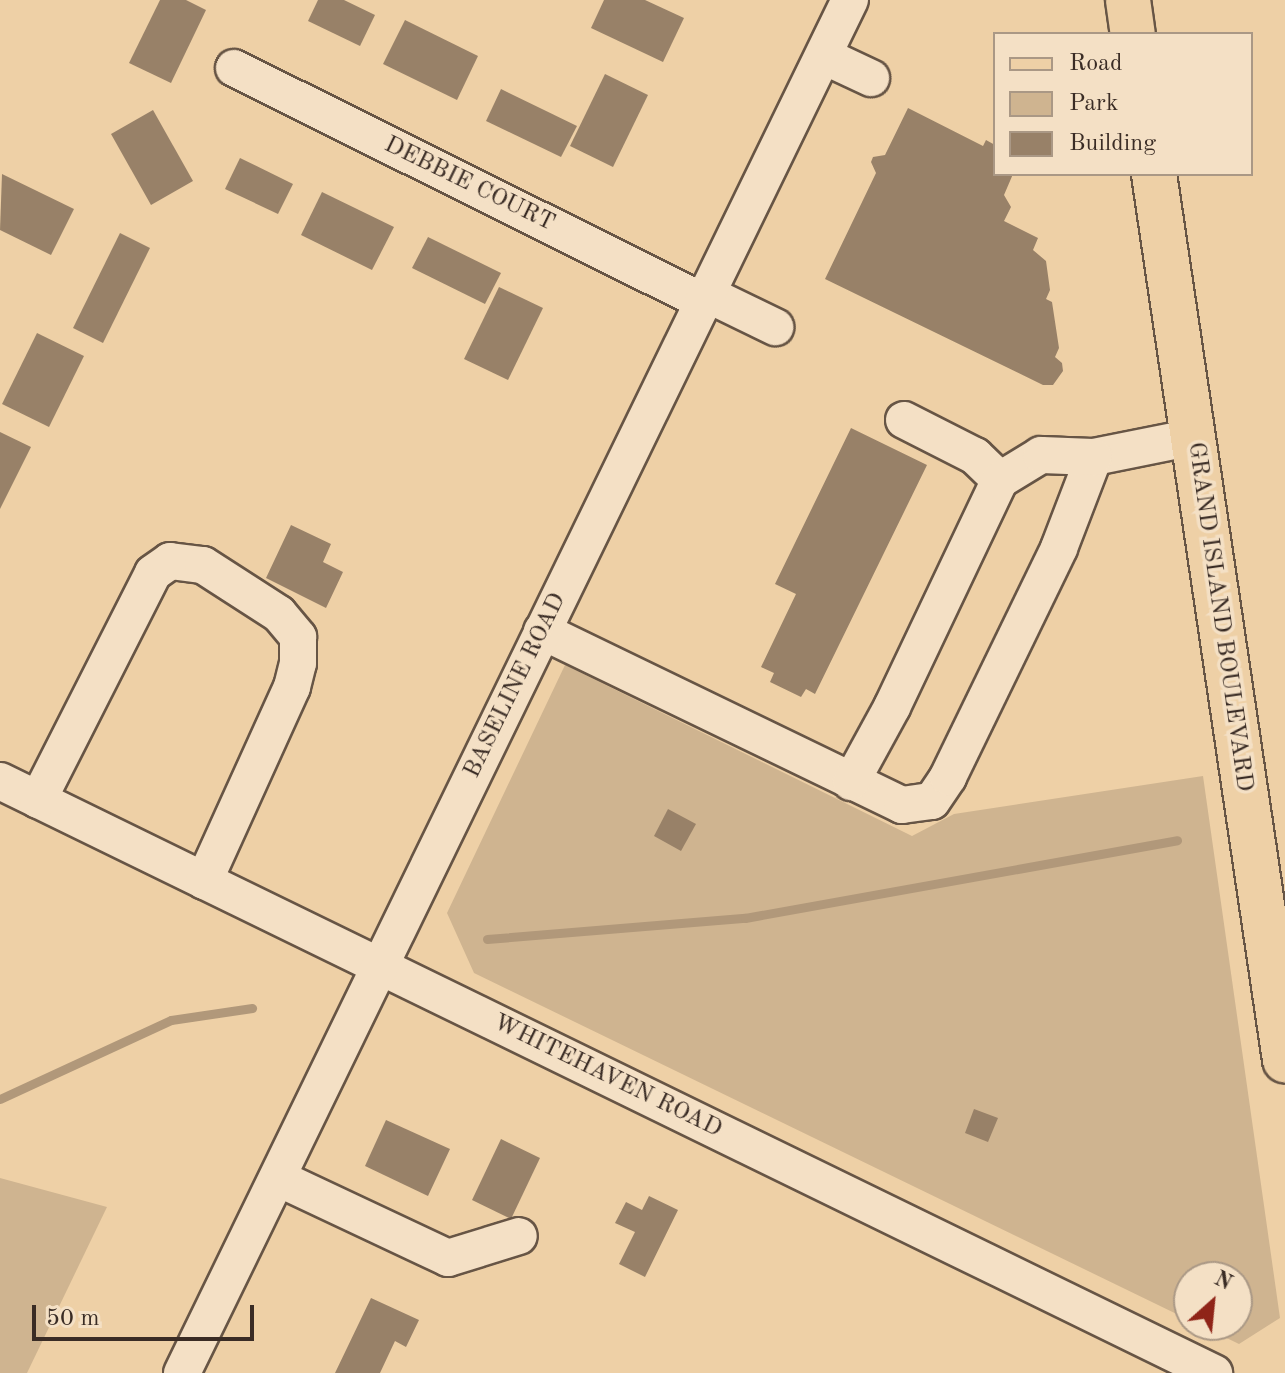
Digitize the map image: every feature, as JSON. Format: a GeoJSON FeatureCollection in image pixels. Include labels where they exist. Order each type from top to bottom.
{"type":"FeatureCollection","features":[{"type":"Feature","properties":{"kind":"main road"},"geometry":{"type":"LineString","coordinates":[[1128,0],[1133,32]]}},
{"type":"Feature","properties":{"kind":"main road","name":"GRAND ISLAND BOULEVARD"},"geometry":{"type":"LineString","coordinates":[[1154,176],[1285,1060]]}},
{"type":"Feature","properties":{"kind":"street","name":"BASELINE ROAD"},"geometry":{"type":"LineString","coordinates":[[182,1373],[824,56],[838,4]]}},
{"type":"Feature","properties":{"kind":"street"},"geometry":{"type":"LineString","coordinates":[[824,56],[871,78]]}},
{"type":"Feature","properties":{"kind":"street","name":"DEBBIE COURT"},"geometry":{"type":"LineString","coordinates":[[234,68],[706,298],[775,327]]}},
{"type":"Feature","properties":{"kind":"street"},"geometry":{"type":"LineString","coordinates":[[904,420],[975,456],[1000,480]]}},
{"type":"Feature","properties":{"kind":"street"},"geometry":{"type":"LineString","coordinates":[[851,782],[892,707],[1000,480],[1041,455],[1094,457],[1193,437]]}},
{"type":"Feature","properties":{"kind":"street"},"geometry":{"type":"LineString","coordinates":[[542,631],[902,805],[932,801],[948,777],[1059,548],[1094,457]]}},
{"type":"Feature","properties":{"kind":"street"},"geometry":{"type":"LineString","coordinates":[[38,800],[153,573],[170,561],[203,565],[279,614],[298,637],[298,663],[292,687],[204,881]]}},
{"type":"Feature","properties":{"kind":"street","name":"WHITEHAVEN ROAD"},"geometry":{"type":"LineString","coordinates":[[0,781],[1214,1373]]}},
{"type":"Feature","properties":{"kind":"street"},"geometry":{"type":"LineString","coordinates":[[278,1178],[448,1258],[519,1236]]}},
{"type":"Feature","properties":{"kind":"green space"},"geometry":{"type":"Polygon","coordinates":[[[565,665],[912,836],[954,814],[1203,776],[1280,1318],[1253,1335],[1253,1261],[1173,1261],[1173,1312],[474,973],[447,913],[565,665]]]}},
{"type":"Feature","properties":{"kind":"green space"},"geometry":{"type":"Polygon","coordinates":[[[0,1178],[107,1207],[27,1373],[0,1373],[0,1178]]]}},
{"type":"Feature","properties":{"kind":"building"},"geometry":{"type":"Polygon","coordinates":[[[160,0],[186,0],[206,10],[171,83],[129,63],[160,0]]]}},
{"type":"Feature","properties":{"kind":"building"},"geometry":{"type":"Polygon","coordinates":[[[318,0],[344,0],[375,15],[360,46],[308,21],[318,0]]]}},
{"type":"Feature","properties":{"kind":"building"},"geometry":{"type":"Polygon","coordinates":[[[604,0],[645,0],[684,18],[663,62],[591,28],[604,0]]]}},
{"type":"Feature","properties":{"kind":"building"},"geometry":{"type":"Polygon","coordinates":[[[405,20],[478,56],[457,100],[383,64],[405,20]]]}},
{"type":"Feature","properties":{"kind":"building"},"geometry":{"type":"Polygon","coordinates":[[[605,74],[648,95],[613,167],[570,146],[605,74]]]}},
{"type":"Feature","properties":{"kind":"building"},"geometry":{"type":"Polygon","coordinates":[[[501,89],[577,126],[561,157],[486,121],[501,89]]]}},
{"type":"Feature","properties":{"kind":"building"},"geometry":{"type":"Polygon","coordinates":[[[908,108],[983,146],[986,140],[993,144],[993,176],[1012,176],[1004,195],[1011,207],[1004,221],[1038,238],[1033,250],[1046,261],[1050,290],[1046,299],[1052,302],[1059,348],[1055,357],[1062,363],[1063,371],[1053,385],[1043,385],[825,279],[876,173],[871,162],[873,157],[885,155],[908,108]]]}},
{"type":"Feature","properties":{"kind":"building"},"geometry":{"type":"Polygon","coordinates":[[[153,110],[193,181],[151,205],[111,134],[153,110]]]}},
{"type":"Feature","properties":{"kind":"building"},"geometry":{"type":"Polygon","coordinates":[[[240,158],[293,184],[278,214],[225,189],[240,158]]]}},
{"type":"Feature","properties":{"kind":"building"},"geometry":{"type":"Polygon","coordinates":[[[2,174],[74,209],[51,255],[0,230],[2,174]]]}},
{"type":"Feature","properties":{"kind":"building"},"geometry":{"type":"Polygon","coordinates":[[[322,192],[394,227],[372,270],[301,235],[322,192]]]}},
{"type":"Feature","properties":{"kind":"building"},"geometry":{"type":"Polygon","coordinates":[[[120,233],[150,248],[103,343],[73,328],[120,233]]]}},
{"type":"Feature","properties":{"kind":"building"},"geometry":{"type":"Polygon","coordinates":[[[428,237],[501,273],[485,304],[412,268],[428,237]]]}},
{"type":"Feature","properties":{"kind":"building"},"geometry":{"type":"Polygon","coordinates":[[[499,287],[543,308],[508,380],[464,359],[499,287]]]}},
{"type":"Feature","properties":{"kind":"building"},"geometry":{"type":"Polygon","coordinates":[[[37,333],[84,356],[49,427],[2,404],[37,333]]]}},
{"type":"Feature","properties":{"kind":"building"},"geometry":{"type":"Polygon","coordinates":[[[851,428],[927,465],[815,694],[806,689],[801,697],[770,682],[774,673],[761,667],[796,594],[775,584],[851,428]]]}},
{"type":"Feature","properties":{"kind":"building"},"geometry":{"type":"Polygon","coordinates":[[[0,432],[31,447],[0,509],[0,432]]]}},
{"type":"Feature","properties":{"kind":"building"},"geometry":{"type":"Polygon","coordinates":[[[291,525],[331,544],[323,562],[343,572],[326,608],[266,578],[291,525]]]}},
{"type":"Feature","properties":{"kind":"building"},"geometry":{"type":"Polygon","coordinates":[[[668,809],[696,824],[681,851],[654,836],[668,809]]]}},
{"type":"Feature","properties":{"kind":"building"},"geometry":{"type":"Polygon","coordinates":[[[974,1109],[998,1118],[988,1142],[965,1133],[974,1109]]]}},
{"type":"Feature","properties":{"kind":"building"},"geometry":{"type":"Polygon","coordinates":[[[386,1120],[450,1149],[428,1196],[365,1166],[386,1120]]]}},
{"type":"Feature","properties":{"kind":"building"},"geometry":{"type":"Polygon","coordinates":[[[501,1139],[540,1158],[511,1219],[472,1200],[501,1139]]]}},
{"type":"Feature","properties":{"kind":"building"},"geometry":{"type":"Polygon","coordinates":[[[649,1196],[678,1210],[645,1277],[619,1264],[635,1232],[615,1223],[626,1202],[642,1210],[649,1196]]]}},
{"type":"Feature","properties":{"kind":"building"},"geometry":{"type":"Polygon","coordinates":[[[371,1298],[419,1320],[406,1347],[395,1341],[380,1373],[335,1373],[371,1298]]]}},
{"type":"Feature","properties":{"kind":"waterway"},"geometry":{"type":"LineString","coordinates":[[487,939],[745,918],[1177,840]]}},
{"type":"Feature","properties":{"kind":"waterway"},"geometry":{"type":"LineString","coordinates":[[0,1099],[171,1020],[252,1008]]}}]}
